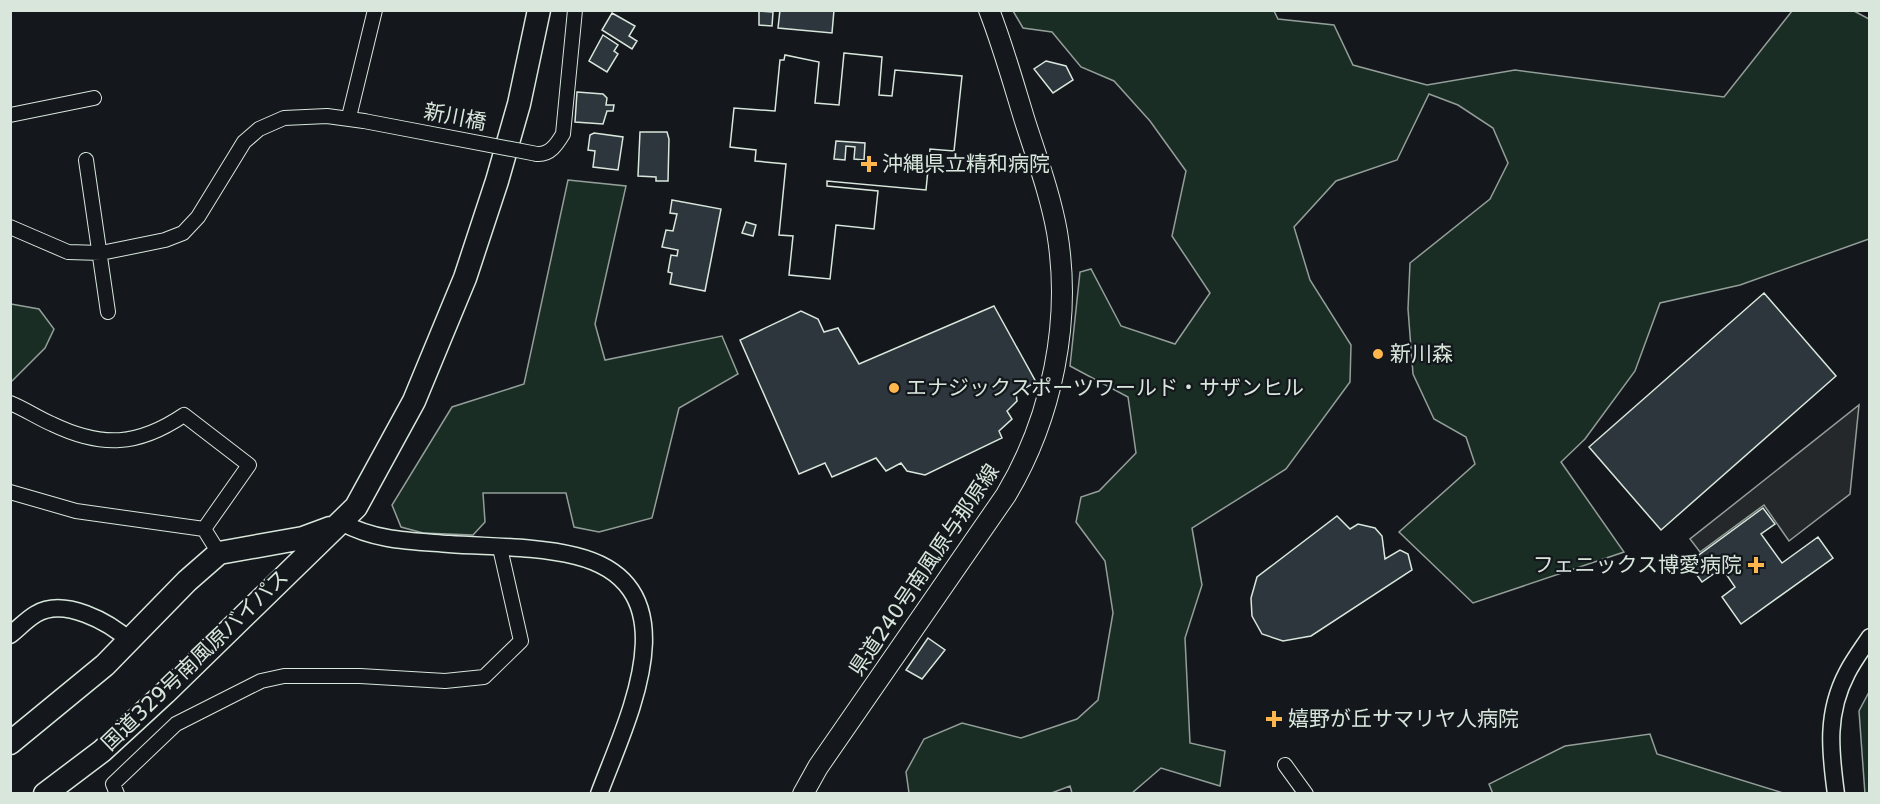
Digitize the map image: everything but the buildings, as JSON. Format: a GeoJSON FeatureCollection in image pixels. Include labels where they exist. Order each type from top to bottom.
{"type":"FeatureCollection","features":[{"type":"Feature","properties":{"kind":"highway","name":"国道329号南風原バイパス"},"geometry":{"type":"LineString","coordinates":[[45,794],[102,751],[149,708],[292,567],[343,523],[356,507],[400,431],[451,315],[497,181],[519,104],[539,10]]}},
{"type":"Feature","properties":{"kind":"highway","name":"国道329号南風原バイパス"},"geometry":{"type":"LineString","coordinates":[[219,553],[303,538],[343,523]]}},
{"type":"Feature","properties":{"kind":"highway"},"geometry":{"type":"LineString","coordinates":[[10,743],[79,688],[130,641],[187,581],[219,553]]}},
{"type":"Feature","properties":{"kind":"main road","name":"県道240号南風原与那原線"},"geometry":{"type":"LineString","coordinates":[[803,794],[818,767],[1001,502],[1028,451],[1048,395],[1061,314],[1057,231],[1013,76],[989,10]]}},
{"type":"Feature","properties":{"kind":"street"},"geometry":{"type":"LineString","coordinates":[[349,117],[375,10]]}},
{"type":"Feature","properties":{"kind":"street","name":"新川橋"},"geometry":{"type":"LineString","coordinates":[[10,227],[68,252],[101,253],[165,240],[183,232],[198,217],[244,142],[259,129],[284,118],[349,117],[541,155],[554,148],[563,134],[575,10]]}},
{"type":"Feature","properties":{"kind":"street"},"geometry":{"type":"LineString","coordinates":[[10,115],[94,98]]}},
{"type":"Feature","properties":{"kind":"street"},"geometry":{"type":"LineString","coordinates":[[86,160],[108,312]]}},
{"type":"Feature","properties":{"kind":"street"},"geometry":{"type":"LineString","coordinates":[[10,404],[93,441],[127,441],[162,429],[184,415],[249,465],[204,528]]}},
{"type":"Feature","properties":{"kind":"street"},"geometry":{"type":"LineString","coordinates":[[10,492],[76,511],[204,528]]}},
{"type":"Feature","properties":{"kind":"street"},"geometry":{"type":"LineString","coordinates":[[343,523],[376,538],[560,553],[599,563],[615,574],[640,608],[645,634],[645,658],[638,690],[599,794]]}},
{"type":"Feature","properties":{"kind":"street"},"geometry":{"type":"LineString","coordinates":[[204,528],[219,553]]}},
{"type":"Feature","properties":{"kind":"street"},"geometry":{"type":"LineString","coordinates":[[117,794],[113,784],[176,724],[261,681],[284,676],[360,676],[445,681],[484,677],[521,641],[500,548]]}},
{"type":"Feature","properties":{"kind":"street"},"geometry":{"type":"LineString","coordinates":[[10,635],[38,613],[58,609],[79,612],[113,628],[130,641]]}},
{"type":"Feature","properties":{"kind":"street"},"geometry":{"type":"LineString","coordinates":[[1836,794],[1829,746],[1833,711],[1848,670],[1869,637]]}},
{"type":"Feature","properties":{"kind":"street"},"geometry":{"type":"LineString","coordinates":[[1285,765],[1306,794]]}},
{"type":"Feature","properties":{"kind":"green space"},"geometry":{"type":"Polygon","coordinates":[[[1013,11],[1274,11],[1278,19],[1334,25],[1353,65],[1427,85],[1515,70],[1724,97],[1792,11],[1854,11],[1869,19],[1869,239],[1740,285],[1660,303],[1635,371],[1585,439],[1561,462],[1624,552],[1473,603],[1399,532],[1475,464],[1466,437],[1434,419],[1413,374],[1408,309],[1410,263],[1490,199],[1508,163],[1493,128],[1458,105],[1429,94],[1397,160],[1336,181],[1294,227],[1310,280],[1351,345],[1350,382],[1286,469],[1192,528],[1202,585],[1185,638],[1190,743],[1225,751],[1220,786],[1161,768],[1132,793],[1072,793],[1070,786],[1049,794],[909,793],[906,772],[924,739],[962,723],[1021,738],[1077,719],[1098,700],[1113,613],[1105,561],[1076,522],[1081,497],[1099,491],[1136,453],[1128,397],[1070,366],[1080,272],[1091,269],[1121,326],[1175,344],[1210,293],[1172,236],[1186,171],[1150,121],[1114,81],[1081,67],[1052,32],[1023,28],[1013,11]]]}},
{"type":"Feature","properties":{"kind":"green space"},"geometry":{"type":"Polygon","coordinates":[[[568,180],[626,186],[595,324],[605,360],[722,336],[738,374],[679,408],[652,518],[599,532],[574,527],[566,493],[483,493],[485,522],[473,535],[423,533],[401,527],[392,505],[452,407],[524,384],[568,180]]]}},
{"type":"Feature","properties":{"kind":"green space"},"geometry":{"type":"Polygon","coordinates":[[[11,304],[39,309],[54,329],[45,348],[11,382],[11,304]]]}},
{"type":"Feature","properties":{"kind":"green space"},"geometry":{"type":"Polygon","coordinates":[[[1869,692],[1870,793],[1865,794],[1859,711],[1869,692]]]}},
{"type":"Feature","properties":{"kind":"green space"},"geometry":{"type":"Polygon","coordinates":[[[1650,734],[1657,754],[1783,793],[1493,794],[1489,784],[1565,746],[1650,734]]]}},
{"type":"Feature","properties":{"kind":"shaded area"},"geometry":{"type":"Polygon","coordinates":[[[1859,405],[1850,494],[1789,541],[1764,505],[1700,552],[1690,539],[1859,405]]]}},
{"type":"Feature","properties":{"kind":"place","name":"沖縄県立精和病院"},"geometry":{"type":"Point","coordinates":[869,164]}},
{"type":"Feature","properties":{"kind":"place","name":"新川森"},"geometry":{"type":"Point","coordinates":[1378,354]}},
{"type":"Feature","properties":{"kind":"place","name":"エナジックスポーツワールド・サザンヒル"},"geometry":{"type":"Point","coordinates":[894,388]}},
{"type":"Feature","properties":{"kind":"place","name":"フェニックス博愛病院"},"geometry":{"type":"Point","coordinates":[1756,565]}},
{"type":"Feature","properties":{"kind":"place","name":"嬉野が丘サマリヤ人病院"},"geometry":{"type":"Point","coordinates":[1274,719]}}]}
